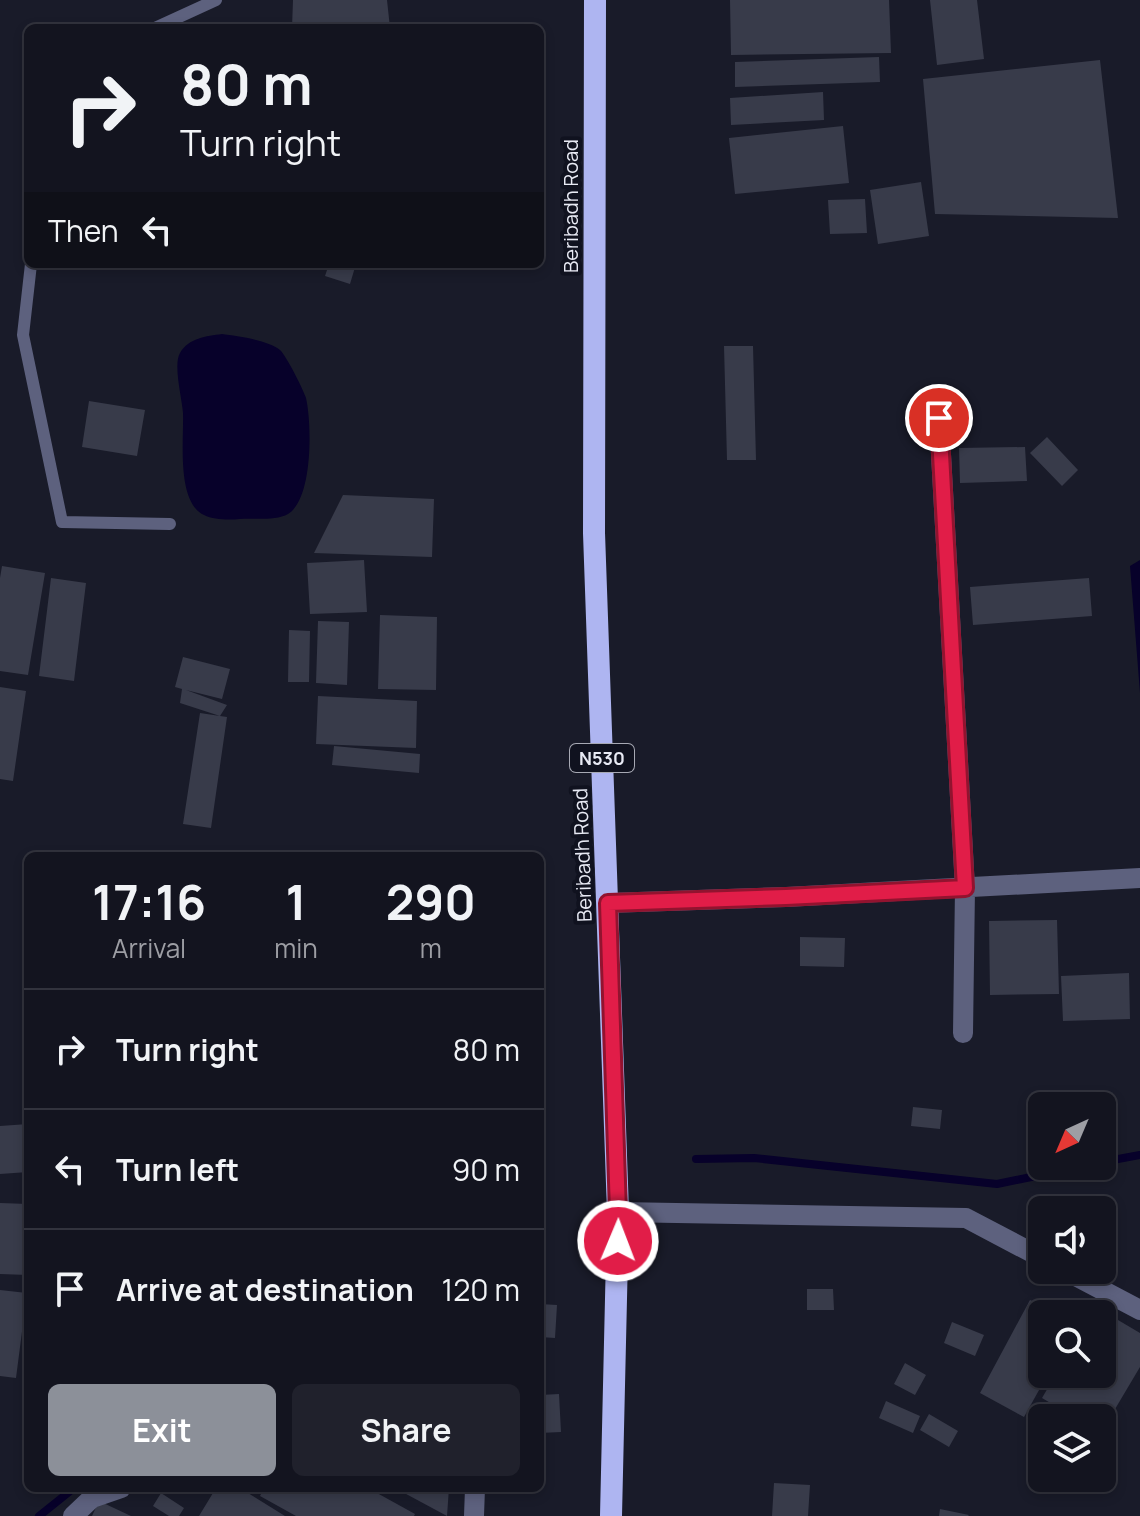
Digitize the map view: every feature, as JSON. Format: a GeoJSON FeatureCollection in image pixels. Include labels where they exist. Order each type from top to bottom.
{"type":"FeatureCollection","features":[{"type":"Feature","properties":{"kind":"highway","name":"Beribadh Road"},"geometry":{"type":"LineString","coordinates":[[595,0],[594,533],[618,1212],[611,1516]]}},
{"type":"Feature","properties":{"kind":"street"},"geometry":{"type":"LineString","coordinates":[[939,418],[965,888],[963,1033]]}},
{"type":"Feature","properties":{"kind":"street"},"geometry":{"type":"LineString","coordinates":[[608,903],[1140,878]]}},
{"type":"Feature","properties":{"kind":"street"},"geometry":{"type":"LineString","coordinates":[[618,1212],[966,1218],[1028,1251]]}},
{"type":"Feature","properties":{"kind":"street"},"geometry":{"type":"LineString","coordinates":[[1091,1284],[1140,1310]]}},
{"type":"Feature","properties":{"kind":"street"},"geometry":{"type":"LineString","coordinates":[[73,1516],[92,1498],[109,1492]]}},
{"type":"Feature","properties":{"kind":"street"},"geometry":{"type":"LineString","coordinates":[[474,1516],[475,1492]]}},
{"type":"Feature","properties":{"kind":"lane"},"geometry":{"type":"LineString","coordinates":[[164,24],[216,0]]}},
{"type":"Feature","properties":{"kind":"lane"},"geometry":{"type":"LineString","coordinates":[[31,268],[23,335],[62,522],[170,524]]}},
{"type":"Feature","properties":{"kind":"shaded area"},"geometry":{"type":"Polygon","coordinates":[[[222,334],[260,341],[280,350],[306,398],[310,442],[306,478],[296,506],[288,514],[277,518],[212,518],[195,508],[185,484],[178,358],[193,341],[222,334]]]}},
{"type":"Feature","properties":{"kind":"shaded area"},"geometry":{"type":"Polygon","coordinates":[[[1140,560],[1140,693],[1130,566],[1140,560]]]}},
{"type":"Feature","properties":{"kind":"building"},"geometry":{"type":"Polygon","coordinates":[[[293,0],[387,0],[390,24],[292,24],[293,0]]]}},
{"type":"Feature","properties":{"kind":"building"},"geometry":{"type":"Polygon","coordinates":[[[730,0],[889,0],[891,53],[731,55],[730,0]]]}},
{"type":"Feature","properties":{"kind":"building"},"geometry":{"type":"Polygon","coordinates":[[[930,0],[977,0],[984,59],[937,65],[930,0]]]}},
{"type":"Feature","properties":{"kind":"building"},"geometry":{"type":"Polygon","coordinates":[[[879,57],[880,82],[735,87],[735,62],[879,57]]]}},
{"type":"Feature","properties":{"kind":"building"},"geometry":{"type":"Polygon","coordinates":[[[1100,60],[1118,218],[935,214],[923,79],[1100,60]]]}},
{"type":"Feature","properties":{"kind":"building"},"geometry":{"type":"Polygon","coordinates":[[[823,92],[824,120],[731,125],[730,98],[823,92]]]}},
{"type":"Feature","properties":{"kind":"building"},"geometry":{"type":"Polygon","coordinates":[[[843,126],[849,183],[735,194],[729,138],[843,126]]]}},
{"type":"Feature","properties":{"kind":"building"},"geometry":{"type":"Polygon","coordinates":[[[921,182],[929,236],[878,244],[870,190],[921,182]]]}},
{"type":"Feature","properties":{"kind":"building"},"geometry":{"type":"Polygon","coordinates":[[[865,199],[867,233],[830,234],[828,200],[865,199]]]}},
{"type":"Feature","properties":{"kind":"building"},"geometry":{"type":"Polygon","coordinates":[[[328,268],[355,268],[350,284],[325,276],[328,268]]]}},
{"type":"Feature","properties":{"kind":"building"},"geometry":{"type":"Polygon","coordinates":[[[724,346],[753,346],[756,460],[727,460],[724,346]]]}},
{"type":"Feature","properties":{"kind":"building"},"geometry":{"type":"Polygon","coordinates":[[[89,401],[145,410],[137,456],[82,447],[89,401]]]}},
{"type":"Feature","properties":{"kind":"building"},"geometry":{"type":"Polygon","coordinates":[[[1047,437],[1078,470],[1062,486],[1030,453],[1047,437]]]}},
{"type":"Feature","properties":{"kind":"building"},"geometry":{"type":"Polygon","coordinates":[[[1025,447],[1027,481],[960,483],[959,448],[1025,447]]]}},
{"type":"Feature","properties":{"kind":"building"},"geometry":{"type":"Polygon","coordinates":[[[343,495],[434,499],[432,557],[314,553],[343,495]]]}},
{"type":"Feature","properties":{"kind":"building"},"geometry":{"type":"Polygon","coordinates":[[[364,560],[367,612],[310,614],[307,563],[364,560]]]}},
{"type":"Feature","properties":{"kind":"building"},"geometry":{"type":"Polygon","coordinates":[[[2,566],[45,573],[28,675],[0,671],[2,566]]]}},
{"type":"Feature","properties":{"kind":"building"},"geometry":{"type":"Polygon","coordinates":[[[51,578],[86,583],[74,681],[39,676],[51,578]]]}},
{"type":"Feature","properties":{"kind":"building"},"geometry":{"type":"Polygon","coordinates":[[[1089,578],[1092,616],[973,625],[970,587],[1089,578]]]}},
{"type":"Feature","properties":{"kind":"building"},"geometry":{"type":"Polygon","coordinates":[[[380,615],[437,617],[436,690],[378,689],[380,615]]]}},
{"type":"Feature","properties":{"kind":"building"},"geometry":{"type":"Polygon","coordinates":[[[318,621],[349,622],[347,685],[316,683],[318,621]]]}},
{"type":"Feature","properties":{"kind":"building"},"geometry":{"type":"Polygon","coordinates":[[[289,630],[310,631],[309,682],[288,682],[289,630]]]}},
{"type":"Feature","properties":{"kind":"building"},"geometry":{"type":"Polygon","coordinates":[[[183,657],[230,669],[222,699],[186,690],[227,705],[220,716],[180,703],[182,689],[175,687],[183,657]]]}},
{"type":"Feature","properties":{"kind":"building"},"geometry":{"type":"Polygon","coordinates":[[[0,687],[26,691],[13,781],[0,779],[0,687]]]}},
{"type":"Feature","properties":{"kind":"building"},"geometry":{"type":"Polygon","coordinates":[[[318,696],[417,701],[416,748],[316,744],[318,696]]]}},
{"type":"Feature","properties":{"kind":"building"},"geometry":{"type":"Polygon","coordinates":[[[200,713],[227,717],[211,828],[183,824],[200,713]]]}},
{"type":"Feature","properties":{"kind":"building"},"geometry":{"type":"Polygon","coordinates":[[[334,746],[420,754],[419,773],[332,765],[334,746]]]}},
{"type":"Feature","properties":{"kind":"building"},"geometry":{"type":"Polygon","coordinates":[[[1057,920],[1059,994],[990,995],[989,921],[1057,920]]]}},
{"type":"Feature","properties":{"kind":"building"},"geometry":{"type":"Polygon","coordinates":[[[800,937],[845,938],[844,967],[800,966],[800,937]]]}},
{"type":"Feature","properties":{"kind":"building"},"geometry":{"type":"Polygon","coordinates":[[[1129,973],[1130,1019],[1063,1021],[1061,976],[1129,973]]]}},
{"type":"Feature","properties":{"kind":"building"},"geometry":{"type":"Polygon","coordinates":[[[913,1107],[942,1110],[940,1129],[911,1126],[913,1107]]]}},
{"type":"Feature","properties":{"kind":"building"},"geometry":{"type":"Polygon","coordinates":[[[24,1124],[24,1172],[0,1174],[0,1126],[24,1124]]]}},
{"type":"Feature","properties":{"kind":"building"},"geometry":{"type":"Polygon","coordinates":[[[0,1203],[24,1204],[24,1275],[0,1274],[0,1203]]]}},
{"type":"Feature","properties":{"kind":"building"},"geometry":{"type":"Polygon","coordinates":[[[807,1289],[833,1289],[834,1310],[807,1310],[807,1289]]]}},
{"type":"Feature","properties":{"kind":"building"},"geometry":{"type":"Polygon","coordinates":[[[0,1290],[24,1293],[16,1378],[0,1376],[0,1290]]]}},
{"type":"Feature","properties":{"kind":"building"},"geometry":{"type":"Polygon","coordinates":[[[544,1304],[557,1305],[555,1338],[544,1337],[544,1304]]]}},
{"type":"Feature","properties":{"kind":"building"},"geometry":{"type":"Polygon","coordinates":[[[1028,1304],[1028,1388],[1040,1388],[1031,1404],[1028,1404],[1024,1417],[980,1393],[1028,1304]]]}},
{"type":"Feature","properties":{"kind":"building"},"geometry":{"type":"Polygon","coordinates":[[[1116,1319],[1140,1333],[1140,1367],[1116,1407],[1116,1404],[1052,1404],[1042,1398],[1048,1388],[1116,1388],[1116,1319]]]}},
{"type":"Feature","properties":{"kind":"building"},"geometry":{"type":"Polygon","coordinates":[[[952,1322],[984,1335],[975,1356],[944,1343],[952,1322]]]}},
{"type":"Feature","properties":{"kind":"building"},"geometry":{"type":"Polygon","coordinates":[[[905,1363],[926,1375],[915,1395],[894,1384],[905,1363]]]}},
{"type":"Feature","properties":{"kind":"building"},"geometry":{"type":"Polygon","coordinates":[[[559,1394],[561,1432],[544,1433],[544,1395],[559,1394]]]}},
{"type":"Feature","properties":{"kind":"building"},"geometry":{"type":"Polygon","coordinates":[[[886,1401],[920,1416],[913,1433],[879,1418],[886,1401]]]}},
{"type":"Feature","properties":{"kind":"building"},"geometry":{"type":"Polygon","coordinates":[[[929,1414],[958,1431],[949,1447],[920,1430],[929,1414]]]}},
{"type":"Feature","properties":{"kind":"building"},"geometry":{"type":"Polygon","coordinates":[[[774,1483],[810,1485],[808,1516],[772,1516],[774,1483]]]}},
{"type":"Feature","properties":{"kind":"building"},"geometry":{"type":"Polygon","coordinates":[[[214,1492],[246,1492],[285,1516],[199,1516],[214,1492]]]}},
{"type":"Feature","properties":{"kind":"building"},"geometry":{"type":"Polygon","coordinates":[[[262,1492],[375,1492],[415,1514],[296,1516],[260,1496],[262,1492]]]}},
{"type":"Feature","properties":{"kind":"building"},"geometry":{"type":"Polygon","coordinates":[[[402,1492],[449,1492],[447,1516],[402,1492]]]}},
{"type":"Feature","properties":{"kind":"building"},"geometry":{"type":"Polygon","coordinates":[[[161,1493],[184,1508],[179,1516],[169,1516],[153,1506],[161,1493]]]}},
{"type":"Feature","properties":{"kind":"building"},"geometry":{"type":"Polygon","coordinates":[[[99,1501],[131,1516],[92,1516],[99,1501]]]}},
{"type":"Feature","properties":{"kind":"building"},"geometry":{"type":"Polygon","coordinates":[[[940,1509],[969,1515],[939,1516],[940,1509]]]}},
{"type":"Feature","properties":{"kind":"waterway"},"geometry":{"type":"LineString","coordinates":[[1116,1159],[1140,1155]]}},
{"type":"Feature","properties":{"kind":"waterway"},"geometry":{"type":"LineString","coordinates":[[696,1159],[754,1158],[997,1184],[1028,1178]]}},
{"type":"Feature","properties":{"kind":"waterway"},"geometry":{"type":"LineString","coordinates":[[39,1516],[69,1492]]}},
{"type":"Feature","properties":{"kind":"route"},"geometry":{"type":"LineString","coordinates":[[618,1241],[608,903],[965,888],[939,418]]}}]}
